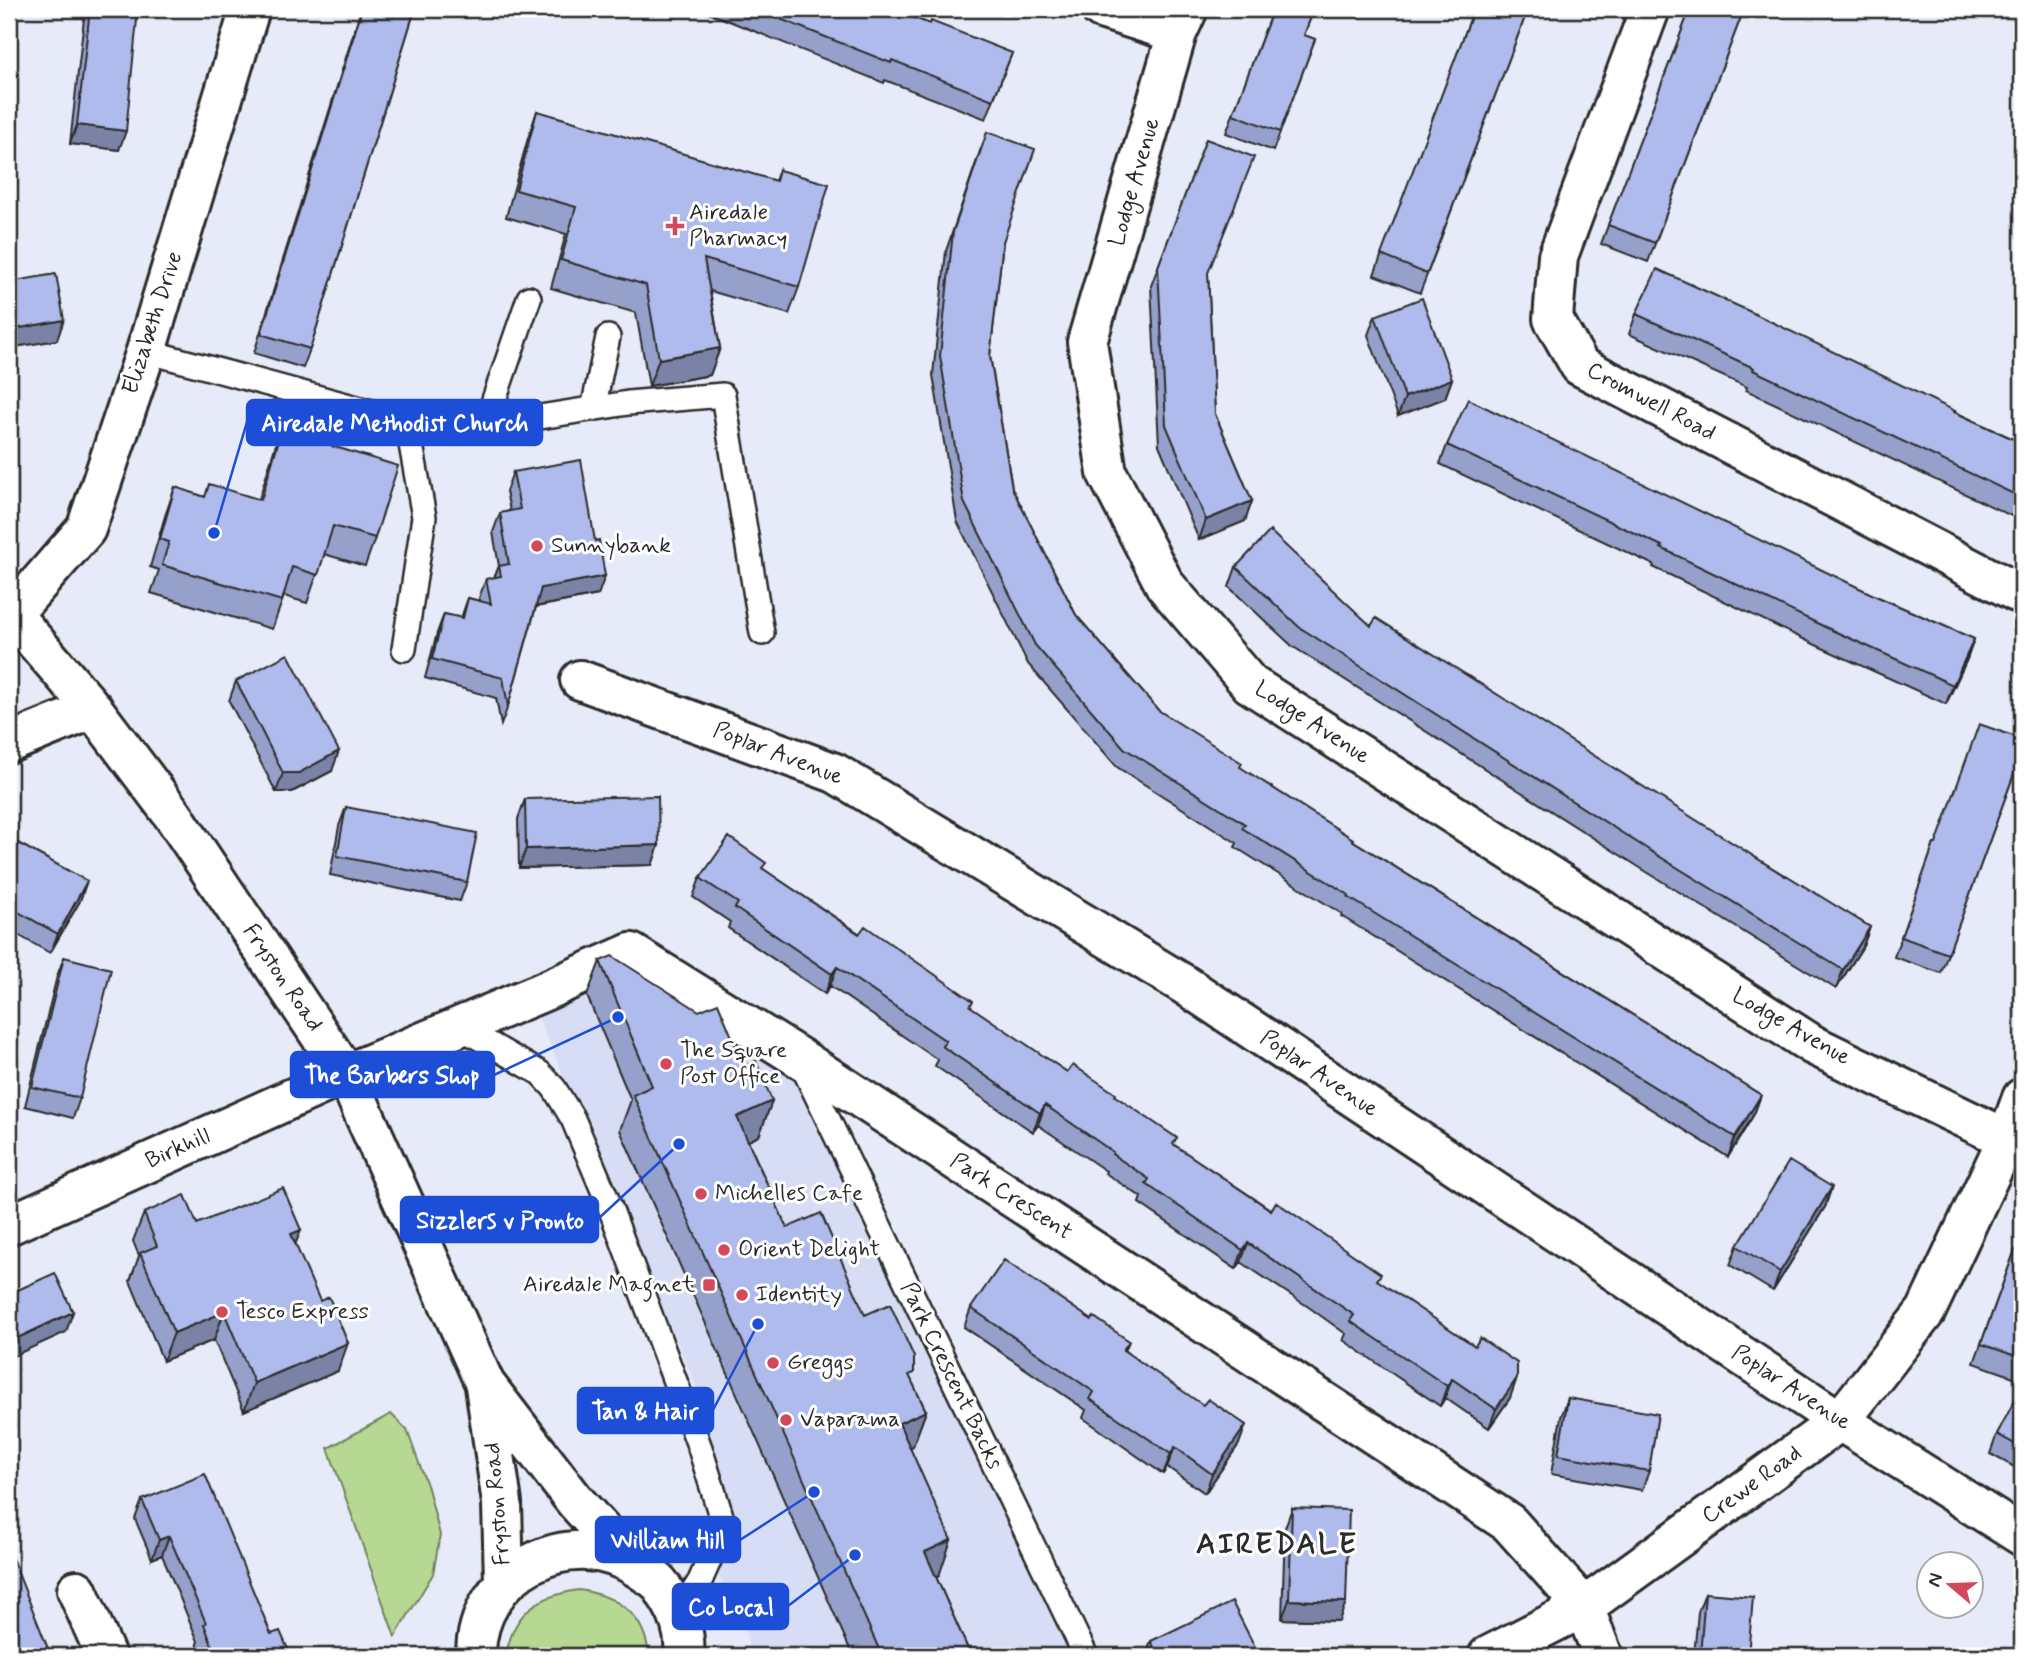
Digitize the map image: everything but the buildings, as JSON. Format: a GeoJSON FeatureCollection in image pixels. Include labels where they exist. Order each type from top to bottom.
{"type":"FeatureCollection","features":[{"type":"Feature","properties":{"kind":"street","name":"Elizabeth Drive"},"geometry":{"type":"LineString","coordinates":[[10,613],[86,529],[146,351],[250,9]]}},
{"type":"Feature","properties":{"kind":"street"},"geometry":{"type":"LineString","coordinates":[[1101,9],[1182,21]]}},
{"type":"Feature","properties":{"kind":"street","name":"Cromwell Road"},"geometry":{"type":"LineString","coordinates":[[1650,9],[1558,256],[1553,319],[1580,366],[2022,595]]}},
{"type":"Feature","properties":{"kind":"street","name":"Lodge Avenue"},"geometry":{"type":"LineString","coordinates":[[1182,21],[1087,342],[1107,473],[1165,585],[1250,684],[1814,1045],[2007,1139]]}},
{"type":"Feature","properties":{"kind":"street","name":"Fryston Road"},"geometry":{"type":"LineString","coordinates":[[10,613],[93,709],[173,815],[346,1074],[485,1384],[575,1501],[630,1562],[658,1583],[679,1614],[684,1656]]}},
{"type":"Feature","properties":{"kind":"street","name":"Poplar Avenue"},"geometry":{"type":"LineString","coordinates":[[580,680],[835,773],[1185,985],[1840,1421],[2022,1536]]}},
{"type":"Feature","properties":{"kind":"street"},"geometry":{"type":"LineString","coordinates":[[9,743],[93,709]]}},
{"type":"Feature","properties":{"kind":"street","name":"Park Crescent"},"geometry":{"type":"LineString","coordinates":[[346,1074],[631,953],[798,1057],[1509,1523],[1584,1607],[1603,1656]]}},
{"type":"Feature","properties":{"kind":"street","name":"Birkhill"},"geometry":{"type":"LineString","coordinates":[[9,1224],[346,1074]]}},
{"type":"Feature","properties":{"kind":"street","name":"Crewe Road"},"geometry":{"type":"LineString","coordinates":[[1488,1656],[1584,1607],[1840,1421],[1926,1311],[2007,1139],[2022,1098]]}},
{"type":"Feature","properties":{"kind":"street","name":"Fryston Road"},"geometry":{"type":"LineString","coordinates":[[485,1384],[502,1503],[504,1582]]}},
{"type":"Feature","properties":{"kind":"street","name":"Fryston Road"},"geometry":{"type":"LineString","coordinates":[[471,1651],[487,1606],[504,1582],[534,1560],[570,1550],[607,1553],[630,1562]]}},
{"type":"Feature","properties":{"kind":"street"},"geometry":{"type":"LineString","coordinates":[[77,1590],[106,1656]]}},
{"type":"Feature","properties":{"kind":"lane"},"geometry":{"type":"LineString","coordinates":[[485,426],[529,298]]}},
{"type":"Feature","properties":{"kind":"lane"},"geometry":{"type":"LineString","coordinates":[[593,409],[608,337]]}},
{"type":"Feature","properties":{"kind":"lane"},"geometry":{"type":"LineString","coordinates":[[146,351],[446,432],[628,403],[723,395],[762,633]]}},
{"type":"Feature","properties":{"kind":"lane"},"geometry":{"type":"LineString","coordinates":[[404,649],[424,517],[407,422]]}},
{"type":"Feature","properties":{"kind":"lane"},"geometry":{"type":"LineString","coordinates":[[460,1027],[540,1073],[554,1088],[573,1119],[608,1202],[695,1435],[721,1516],[715,1547],[700,1581],[679,1614]]}},
{"type":"Feature","properties":{"kind":"lane","name":"Park Crescent Backs"},"geometry":{"type":"LineString","coordinates":[[798,1057],[1086,1656]]}},
{"type":"Feature","properties":{"kind":"shaded area"},"geometry":{"type":"Polygon","coordinates":[[[631,953],[798,1057],[1086,1656],[748,1656],[749,1647],[739,1607],[701,1549],[717,1477],[696,1386],[530,998],[631,953]]]}},
{"type":"Feature","properties":{"kind":"green space"},"geometry":{"type":"Polygon","coordinates":[[[391,1414],[407,1430],[428,1488],[440,1535],[433,1574],[395,1637],[328,1448],[391,1414]]]}},
{"type":"Feature","properties":{"kind":"green space"},"geometry":{"type":"Polygon","coordinates":[[[579,1590],[606,1597],[627,1610],[642,1629],[649,1656],[506,1656],[514,1628],[529,1609],[551,1597],[579,1590]]]}},
{"type":"Feature","properties":{"kind":"place","name":"Airedale Pharmacy"},"geometry":{"type":"Point","coordinates":[675,226]}},
{"type":"Feature","properties":{"kind":"place","name":"Airedale Methodist Church"},"geometry":{"type":"Point","coordinates":[214,533]}},
{"type":"Feature","properties":{"kind":"place","name":"Sunnybank"},"geometry":{"type":"Point","coordinates":[537,546]}},
{"type":"Feature","properties":{"kind":"place","name":"The Barbers Shop"},"geometry":{"type":"Point","coordinates":[618,1017]}},
{"type":"Feature","properties":{"kind":"place","name":"The Square Post Office"},"geometry":{"type":"Point","coordinates":[666,1064]}},
{"type":"Feature","properties":{"kind":"place","name":"Sizzlers v Pronto"},"geometry":{"type":"Point","coordinates":[679,1144]}},
{"type":"Feature","properties":{"kind":"place","name":"Michelles Cafe"},"geometry":{"type":"Point","coordinates":[701,1194]}},
{"type":"Feature","properties":{"kind":"place","name":"Orient Delight"},"geometry":{"type":"Point","coordinates":[724,1250]}},
{"type":"Feature","properties":{"kind":"place","name":"Airedale Magnet"},"geometry":{"type":"Point","coordinates":[709,1285]}},
{"type":"Feature","properties":{"kind":"place","name":"Identity"},"geometry":{"type":"Point","coordinates":[742,1295]}},
{"type":"Feature","properties":{"kind":"place","name":"Tesco Express"},"geometry":{"type":"Point","coordinates":[222,1312]}},
{"type":"Feature","properties":{"kind":"place","name":"Tan & Hair"},"geometry":{"type":"Point","coordinates":[758,1324]}},
{"type":"Feature","properties":{"kind":"place","name":"Greggs"},"geometry":{"type":"Point","coordinates":[773,1363]}},
{"type":"Feature","properties":{"kind":"place","name":"Vaparama"},"geometry":{"type":"Point","coordinates":[786,1420]}},
{"type":"Feature","properties":{"kind":"place","name":"William Hill"},"geometry":{"type":"Point","coordinates":[814,1492]}},
{"type":"Feature","properties":{"kind":"place","name":"Co Local"},"geometry":{"type":"Point","coordinates":[855,1555]}},
{"type":"Feature","properties":{"kind":"district","name":"AIREDALE"},"geometry":{"type":"Point","coordinates":[1277,1544]}}]}
